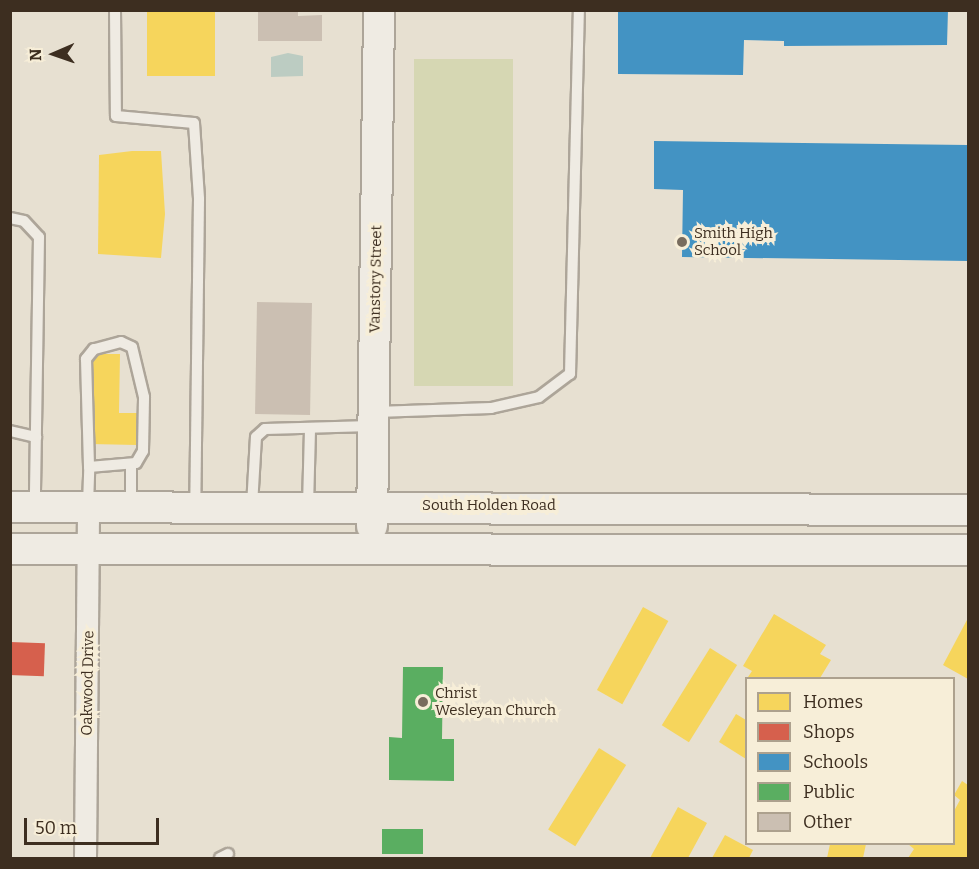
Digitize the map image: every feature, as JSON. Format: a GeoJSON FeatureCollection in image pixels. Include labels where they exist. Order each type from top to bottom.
{"type":"FeatureCollection","features":[{"type":"Feature","properties":{"kind":"main road","name":"Vanstory Street"},"geometry":{"type":"LineString","coordinates":[[371,548],[374,506],[379,10]]}},
{"type":"Feature","properties":{"kind":"main road","name":"South Holden Road"},"geometry":{"type":"LineString","coordinates":[[23,507],[374,506],[969,510]]}},
{"type":"Feature","properties":{"kind":"main road"},"geometry":{"type":"LineString","coordinates":[[10,549],[969,550]]}},
{"type":"Feature","properties":{"kind":"street","name":"Oakwood Drive"},"geometry":{"type":"LineString","coordinates":[[85,858],[90,549],[88,508]]}},
{"type":"Feature","properties":{"kind":"lane"},"geometry":{"type":"LineString","coordinates":[[115,10],[116,116],[194,123],[199,199],[195,507]]}},
{"type":"Feature","properties":{"kind":"lane"},"geometry":{"type":"LineString","coordinates":[[252,507],[256,437],[265,429],[310,428],[374,419],[491,408],[539,397],[570,374],[579,10]]}},
{"type":"Feature","properties":{"kind":"lane"},"geometry":{"type":"LineString","coordinates":[[10,218],[24,220],[39,237],[36,437],[23,507]]}},
{"type":"Feature","properties":{"kind":"lane"},"geometry":{"type":"LineString","coordinates":[[88,508],[86,359],[113,343],[132,347],[144,397],[143,451],[130,464],[89,467]]}},
{"type":"Feature","properties":{"kind":"lane"},"geometry":{"type":"LineString","coordinates":[[308,506],[310,428]]}},
{"type":"Feature","properties":{"kind":"lane"},"geometry":{"type":"LineString","coordinates":[[10,431],[36,437]]}},
{"type":"Feature","properties":{"kind":"lane"},"geometry":{"type":"LineString","coordinates":[[130,464],[131,508]]}},
{"type":"Feature","properties":{"kind":"green space"},"geometry":{"type":"Polygon","coordinates":[[[414,59],[513,59],[513,386],[414,386],[414,59]]]}},
{"type":"Feature","properties":{"kind":"shaded area"},"geometry":{"type":"Polygon","coordinates":[[[288,53],[303,56],[303,76],[271,77],[271,57],[288,53]]]}},
{"type":"Feature","properties":{"kind":"building: Homes"},"geometry":{"type":"Polygon","coordinates":[[[147,10],[215,10],[215,76],[147,76],[147,10]]]}},
{"type":"Feature","properties":{"kind":"building: Homes"},"geometry":{"type":"Polygon","coordinates":[[[132,151],[161,151],[165,214],[161,258],[98,254],[99,155],[132,151]]]}},
{"type":"Feature","properties":{"kind":"building: Homes"},"geometry":{"type":"Polygon","coordinates":[[[92,354],[120,354],[119,413],[137,413],[137,445],[90,444],[92,354]]]}},
{"type":"Feature","properties":{"kind":"building: Homes"},"geometry":{"type":"Polygon","coordinates":[[[643,607],[668,621],[622,704],[597,690],[643,607]]]}},
{"type":"Feature","properties":{"kind":"building: Homes"},"geometry":{"type":"Polygon","coordinates":[[[774,614],[826,645],[820,654],[831,660],[821,677],[748,677],[752,671],[743,666],[774,614]]]}},
{"type":"Feature","properties":{"kind":"building: Homes"},"geometry":{"type":"Polygon","coordinates":[[[968,618],[968,679],[943,665],[968,618]]]}},
{"type":"Feature","properties":{"kind":"building: Homes"},"geometry":{"type":"Polygon","coordinates":[[[710,648],[737,665],[689,742],[662,725],[710,648]]]}},
{"type":"Feature","properties":{"kind":"building: Homes"},"geometry":{"type":"Polygon","coordinates":[[[736,714],[745,719],[745,758],[719,742],[736,714]]]}},
{"type":"Feature","properties":{"kind":"building: Homes"},"geometry":{"type":"Polygon","coordinates":[[[599,748],[626,765],[575,846],[548,829],[599,748]]]}},
{"type":"Feature","properties":{"kind":"building: Homes"},"geometry":{"type":"Polygon","coordinates":[[[962,781],[968,785],[968,858],[908,858],[914,849],[909,845],[955,845],[955,809],[960,800],[955,793],[962,781]]]}},
{"type":"Feature","properties":{"kind":"building: Homes"},"geometry":{"type":"Polygon","coordinates":[[[678,807],[707,823],[688,858],[650,858],[678,807]]]}},
{"type":"Feature","properties":{"kind":"building: Homes"},"geometry":{"type":"Polygon","coordinates":[[[725,835],[753,850],[749,858],[712,858],[725,835]]]}},
{"type":"Feature","properties":{"kind":"building: Homes"},"geometry":{"type":"Polygon","coordinates":[[[830,845],[866,845],[863,858],[827,858],[830,845]]]}},
{"type":"Feature","properties":{"kind":"building: Shops"},"geometry":{"type":"Polygon","coordinates":[[[10,642],[45,643],[44,676],[10,675],[10,642]]]}},
{"type":"Feature","properties":{"kind":"building: Schools"},"geometry":{"type":"Polygon","coordinates":[[[618,10],[948,10],[947,45],[784,46],[784,41],[744,40],[743,75],[618,74],[618,10]]]}},
{"type":"Feature","properties":{"kind":"building: Schools"},"geometry":{"type":"Polygon","coordinates":[[[654,141],[968,145],[968,261],[682,257],[683,190],[654,189],[654,141]]]}},
{"type":"Feature","properties":{"kind":"building: Public","name":"Christ Wesleyan Church"},"geometry":{"type":"Polygon","coordinates":[[[403,667],[443,667],[442,739],[454,739],[454,781],[389,780],[389,737],[402,738],[403,667]]]}},
{"type":"Feature","properties":{"kind":"building: Public"},"geometry":{"type":"Polygon","coordinates":[[[382,829],[423,829],[423,854],[382,854],[382,829]]]}},
{"type":"Feature","properties":{"kind":"building: Other"},"geometry":{"type":"Polygon","coordinates":[[[298,10],[298,16],[322,15],[322,41],[258,41],[258,11],[298,10]]]}},
{"type":"Feature","properties":{"kind":"building: Other"},"geometry":{"type":"Polygon","coordinates":[[[257,302],[312,303],[310,415],[255,414],[257,302]]]}},
{"type":"Feature","properties":{"kind":"place","name":"Smith High School"},"geometry":{"type":"Point","coordinates":[682,242]}},
{"type":"Feature","properties":{"kind":"place","name":"Christ Wesleyan Church"},"geometry":{"type":"Point","coordinates":[423,702]}}]}
